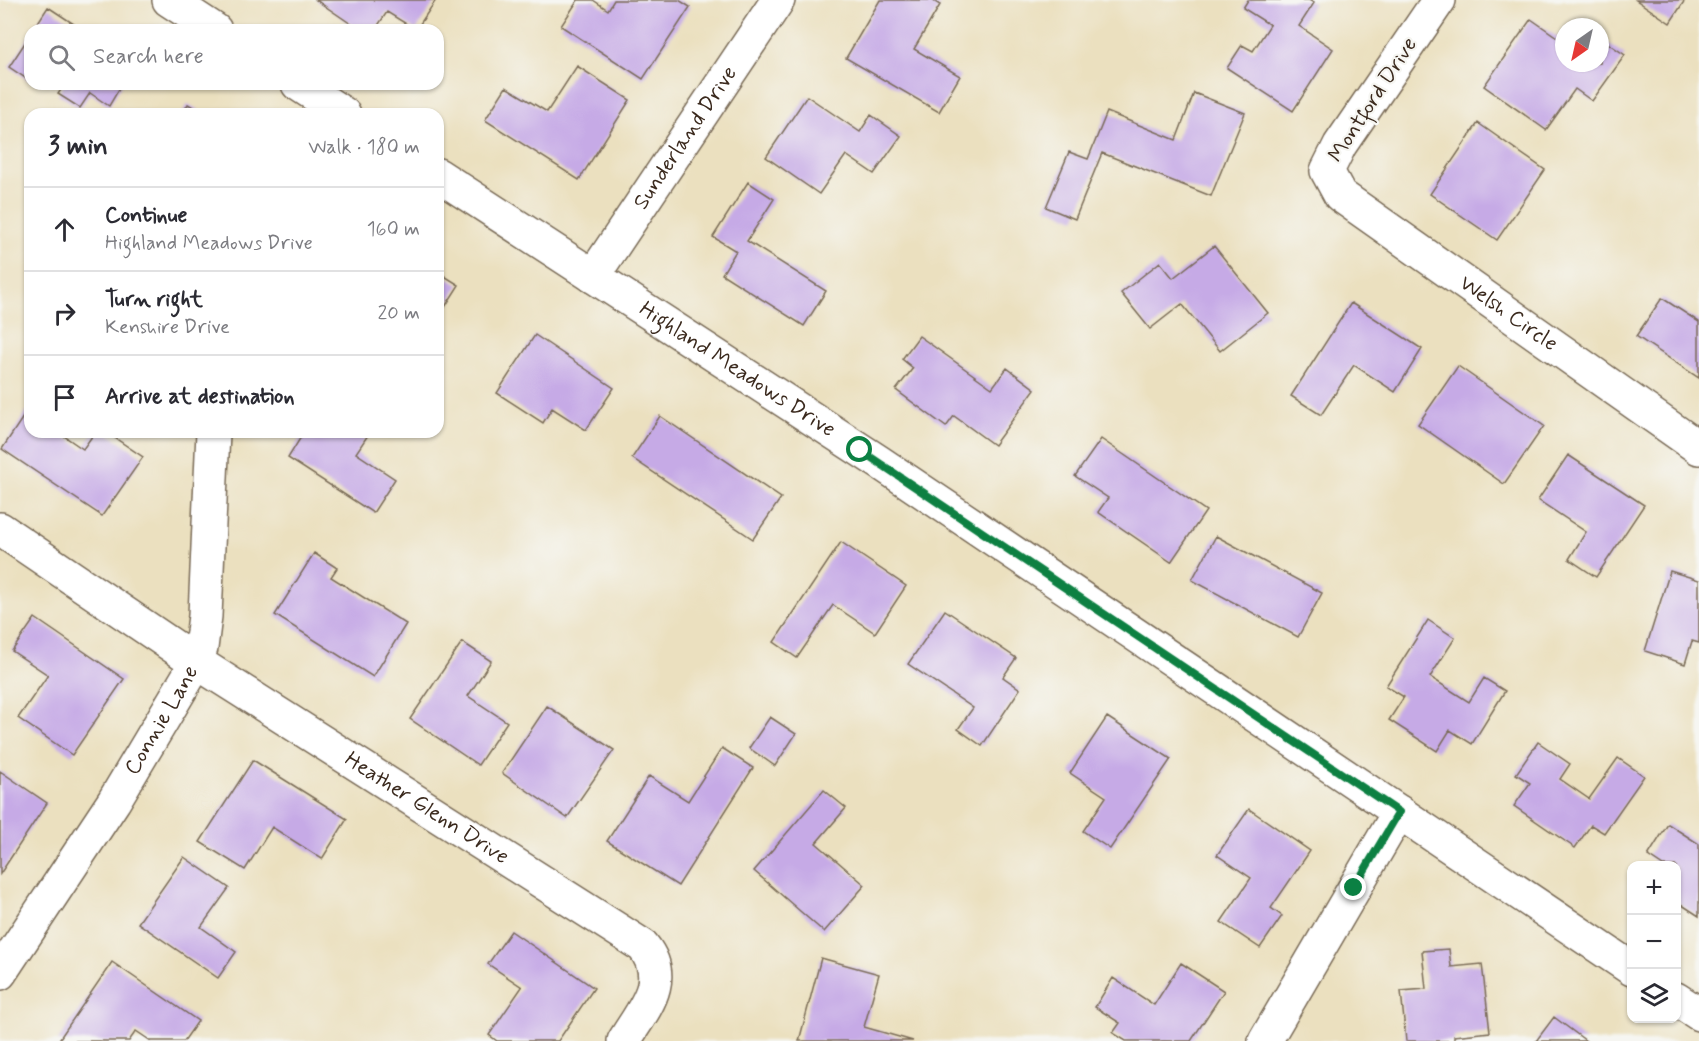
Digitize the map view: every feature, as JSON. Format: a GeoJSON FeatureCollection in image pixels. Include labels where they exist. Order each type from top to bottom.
{"type":"FeatureCollection","features":[{"type":"Feature","properties":{"kind":"street"},"geometry":{"type":"LineString","coordinates":[[169,0],[206,24]]}},
{"type":"Feature","properties":{"kind":"street","name":"Sunderland Drive"},"geometry":{"type":"LineString","coordinates":[[593,276],[778,0]]}},
{"type":"Feature","properties":{"kind":"street","name":"Montford Drive"},"geometry":{"type":"LineString","coordinates":[[1327,171],[1340,145],[1439,0]]}},
{"type":"Feature","properties":{"kind":"street"},"geometry":{"type":"LineString","coordinates":[[307,90],[335,108]]}},
{"type":"Feature","properties":{"kind":"street","name":"Welsh Circle"},"geometry":{"type":"LineString","coordinates":[[1327,171],[1340,195],[1684,440],[1699,448]]}},
{"type":"Feature","properties":{"kind":"street","name":"Highland Meadows Drive"},"geometry":{"type":"LineString","coordinates":[[444,179],[879,462],[1627,966]]}},
{"type":"Feature","properties":{"kind":"street","name":"Connie Lane"},"geometry":{"type":"LineString","coordinates":[[0,973],[114,801],[201,648],[205,616],[213,438]]}},
{"type":"Feature","properties":{"kind":"street","name":"Heather Glenn Drive"},"geometry":{"type":"LineString","coordinates":[[0,529],[195,661],[643,946],[654,960],[657,978],[649,998],[624,1041]]}},
{"type":"Feature","properties":{"kind":"street"},"geometry":{"type":"LineString","coordinates":[[1265,1041],[1399,812]]}},
{"type":"Feature","properties":{"kind":"street"},"geometry":{"type":"LineString","coordinates":[[1681,1002],[1699,1014]]}},
{"type":"Feature","properties":{"kind":"building"},"geometry":{"type":"Polygon","coordinates":[[[316,0],[436,0],[420,24],[406,24],[387,12],[379,24],[351,24],[316,0]]]}},
{"type":"Feature","properties":{"kind":"building"},"geometry":{"type":"Polygon","coordinates":[[[578,0],[593,0],[608,10],[614,0],[679,0],[690,7],[643,79],[561,26],[578,0]]]}},
{"type":"Feature","properties":{"kind":"building"},"geometry":{"type":"Polygon","coordinates":[[[880,0],[932,0],[940,5],[914,49],[960,76],[939,112],[846,58],[880,0]]]}},
{"type":"Feature","properties":{"kind":"building"},"geometry":{"type":"Polygon","coordinates":[[[1248,0],[1309,0],[1314,3],[1299,26],[1333,49],[1293,111],[1227,68],[1242,45],[1253,51],[1270,25],[1243,8],[1248,0]]]}},
{"type":"Feature","properties":{"kind":"building"},"geometry":{"type":"Polygon","coordinates":[[[1636,0],[1685,0],[1670,23],[1636,0]]]}},
{"type":"Feature","properties":{"kind":"building"},"geometry":{"type":"Polygon","coordinates":[[[48,7],[74,24],[37,24],[48,7]]]}},
{"type":"Feature","properties":{"kind":"building"},"geometry":{"type":"Polygon","coordinates":[[[1531,19],[1555,36],[1555,72],[1609,72],[1609,44],[1625,55],[1592,101],[1575,89],[1546,130],[1484,86],[1531,19]]]}},
{"type":"Feature","properties":{"kind":"building"},"geometry":{"type":"Polygon","coordinates":[[[24,44],[24,77],[9,67],[24,44]]]}},
{"type":"Feature","properties":{"kind":"building"},"geometry":{"type":"Polygon","coordinates":[[[577,66],[630,100],[579,180],[485,120],[506,87],[547,112],[577,66]]]}},
{"type":"Feature","properties":{"kind":"building"},"geometry":{"type":"Polygon","coordinates":[[[61,90],[118,90],[109,106],[90,93],[80,108],[58,94],[61,90]]]}},
{"type":"Feature","properties":{"kind":"building"},"geometry":{"type":"Polygon","coordinates":[[[1194,93],[1245,113],[1211,196],[1102,153],[1075,219],[1046,207],[1069,152],[1088,159],[1107,112],[1176,140],[1194,93]]]}},
{"type":"Feature","properties":{"kind":"building"},"geometry":{"type":"Polygon","coordinates":[[[807,96],[860,132],[871,115],[901,136],[874,174],[846,155],[819,194],[766,157],[807,96]]]}},
{"type":"Feature","properties":{"kind":"building"},"geometry":{"type":"Polygon","coordinates":[[[1478,123],[1545,170],[1497,240],[1430,194],[1478,123]]]}},
{"type":"Feature","properties":{"kind":"building"},"geometry":{"type":"Polygon","coordinates":[[[748,182],[774,199],[747,241],[826,291],[804,326],[722,274],[736,251],[713,237],[748,182]]]}},
{"type":"Feature","properties":{"kind":"building"},"geometry":{"type":"Polygon","coordinates":[[[1214,246],[1268,313],[1220,351],[1182,304],[1150,329],[1121,293],[1160,262],[1173,278],[1214,246]]]}},
{"type":"Feature","properties":{"kind":"building"},"geometry":{"type":"Polygon","coordinates":[[[444,276],[459,285],[444,309],[444,276]]]}},
{"type":"Feature","properties":{"kind":"building"},"geometry":{"type":"Polygon","coordinates":[[[1662,298],[1699,322],[1699,378],[1636,336],[1662,298]]]}},
{"type":"Feature","properties":{"kind":"building"},"geometry":{"type":"Polygon","coordinates":[[[1351,303],[1422,349],[1395,392],[1354,365],[1321,415],[1291,396],[1351,303]]]}},
{"type":"Feature","properties":{"kind":"building"},"geometry":{"type":"Polygon","coordinates":[[[535,335],[614,388],[586,430],[552,408],[543,423],[497,393],[535,335]]]}},
{"type":"Feature","properties":{"kind":"building"},"geometry":{"type":"Polygon","coordinates":[[[919,336],[992,388],[1007,368],[1035,389],[994,445],[954,416],[946,427],[896,390],[913,368],[902,359],[919,336]]]}},
{"type":"Feature","properties":{"kind":"building"},"geometry":{"type":"Polygon","coordinates":[[[1458,366],[1544,426],[1504,484],[1418,424],[1458,366]]]}},
{"type":"Feature","properties":{"kind":"building"},"geometry":{"type":"Polygon","coordinates":[[[24,416],[24,438],[67,438],[83,449],[91,438],[115,438],[143,457],[102,516],[2,449],[24,416]]]}},
{"type":"Feature","properties":{"kind":"building"},"geometry":{"type":"Polygon","coordinates":[[[660,416],[781,498],[753,539],[632,458],[660,416]]]}},
{"type":"Feature","properties":{"kind":"building"},"geometry":{"type":"Polygon","coordinates":[[[300,438],[366,438],[356,453],[395,479],[373,513],[288,458],[300,438]]]}},
{"type":"Feature","properties":{"kind":"building"},"geometry":{"type":"Polygon","coordinates":[[[1101,439],[1206,511],[1171,562],[1098,512],[1108,498],[1075,476],[1101,439]]]}},
{"type":"Feature","properties":{"kind":"building"},"geometry":{"type":"Polygon","coordinates":[[[1568,455],[1644,505],[1596,577],[1569,559],[1586,532],[1538,500],[1568,455]]]}},
{"type":"Feature","properties":{"kind":"building"},"geometry":{"type":"Polygon","coordinates":[[[1216,536],[1322,593],[1298,637],[1192,580],[1216,536]]]}},
{"type":"Feature","properties":{"kind":"building"},"geometry":{"type":"Polygon","coordinates":[[[841,542],[906,586],[875,633],[833,605],[797,658],[774,642],[841,542]]]}},
{"type":"Feature","properties":{"kind":"building"},"geometry":{"type":"Polygon","coordinates":[[[314,553],[337,568],[331,577],[406,624],[373,677],[275,615],[314,553]]]}},
{"type":"Feature","properties":{"kind":"building"},"geometry":{"type":"Polygon","coordinates":[[[1670,571],[1699,580],[1699,643],[1692,641],[1685,664],[1645,651],[1670,571]]]}},
{"type":"Feature","properties":{"kind":"building"},"geometry":{"type":"Polygon","coordinates":[[[945,610],[1016,658],[1003,677],[1020,689],[982,746],[958,729],[973,708],[908,664],[945,610]]]}},
{"type":"Feature","properties":{"kind":"building"},"geometry":{"type":"Polygon","coordinates":[[[35,618],[124,679],[72,755],[18,718],[48,675],[12,651],[35,618]]]}},
{"type":"Feature","properties":{"kind":"building"},"geometry":{"type":"Polygon","coordinates":[[[1428,620],[1455,638],[1430,677],[1469,702],[1484,678],[1505,691],[1472,744],[1450,730],[1437,751],[1389,720],[1404,697],[1386,686],[1428,620]]]}},
{"type":"Feature","properties":{"kind":"building"},"geometry":{"type":"Polygon","coordinates":[[[462,642],[491,661],[468,696],[507,722],[478,765],[410,719],[462,642]]]}},
{"type":"Feature","properties":{"kind":"building"},"geometry":{"type":"Polygon","coordinates":[[[547,706],[614,750],[567,818],[502,773],[547,706]]]}},
{"type":"Feature","properties":{"kind":"building"},"geometry":{"type":"Polygon","coordinates":[[[770,717],[796,734],[775,766],[749,748],[770,717]]]}},
{"type":"Feature","properties":{"kind":"building"},"geometry":{"type":"Polygon","coordinates":[[[1107,717],[1171,759],[1110,849],[1083,831],[1106,797],[1070,773],[1107,717]]]}},
{"type":"Feature","properties":{"kind":"building"},"geometry":{"type":"Polygon","coordinates":[[[1538,742],[1570,764],[1560,779],[1589,799],[1618,758],[1644,776],[1604,833],[1591,825],[1575,848],[1514,806],[1530,783],[1516,774],[1538,742]]]}},
{"type":"Feature","properties":{"kind":"building"},"geometry":{"type":"Polygon","coordinates":[[[722,748],[753,768],[678,886],[607,841],[649,776],[688,801],[722,748]]]}},
{"type":"Feature","properties":{"kind":"building"},"geometry":{"type":"Polygon","coordinates":[[[253,760],[347,819],[322,859],[272,827],[245,870],[200,842],[253,760]]]}},
{"type":"Feature","properties":{"kind":"building"},"geometry":{"type":"Polygon","coordinates":[[[0,771],[47,803],[0,874],[0,771]]]}},
{"type":"Feature","properties":{"kind":"building"},"geometry":{"type":"Polygon","coordinates":[[[824,790],[846,808],[816,843],[865,885],[824,932],[754,871],[824,790]]]}},
{"type":"Feature","properties":{"kind":"building"},"geometry":{"type":"Polygon","coordinates":[[[1249,809],[1310,851],[1271,908],[1282,916],[1260,948],[1221,922],[1251,878],[1217,855],[1249,809]]]}},
{"type":"Feature","properties":{"kind":"building"},"geometry":{"type":"Polygon","coordinates":[[[1668,824],[1699,844],[1699,916],[1681,904],[1681,861],[1656,861],[1648,856],[1668,824]]]}},
{"type":"Feature","properties":{"kind":"building"},"geometry":{"type":"Polygon","coordinates":[[[184,857],[229,888],[201,927],[236,952],[218,978],[138,923],[184,857]]]}},
{"type":"Feature","properties":{"kind":"building"},"geometry":{"type":"Polygon","coordinates":[[[511,931],[594,988],[558,1041],[497,1041],[489,1035],[522,987],[488,964],[511,931]]]}},
{"type":"Feature","properties":{"kind":"building"},"geometry":{"type":"Polygon","coordinates":[[[1449,949],[1451,967],[1482,964],[1490,1032],[1454,1036],[1454,1041],[1406,1041],[1401,991],[1426,989],[1422,951],[1449,949]]]}},
{"type":"Feature","properties":{"kind":"building"},"geometry":{"type":"Polygon","coordinates":[[[821,958],[879,974],[864,1027],[913,1041],[799,1041],[821,958]]]}},
{"type":"Feature","properties":{"kind":"building"},"geometry":{"type":"Polygon","coordinates":[[[112,962],[198,1021],[184,1041],[151,1041],[136,1031],[129,1041],[58,1041],[112,962]]]}},
{"type":"Feature","properties":{"kind":"building"},"geometry":{"type":"Polygon","coordinates":[[[1181,963],[1224,991],[1191,1041],[1126,1041],[1113,1033],[1120,1023],[1095,1007],[1113,978],[1154,1005],[1181,963]]]}},
{"type":"Feature","properties":{"kind":"building"},"geometry":{"type":"Polygon","coordinates":[[[1554,1017],[1586,1041],[1536,1041],[1554,1017]]]}},
{"type":"Feature","properties":{"kind":"route"},"geometry":{"type":"LineString","coordinates":[[860,450],[1399,812],[1354,888]]}}]}
